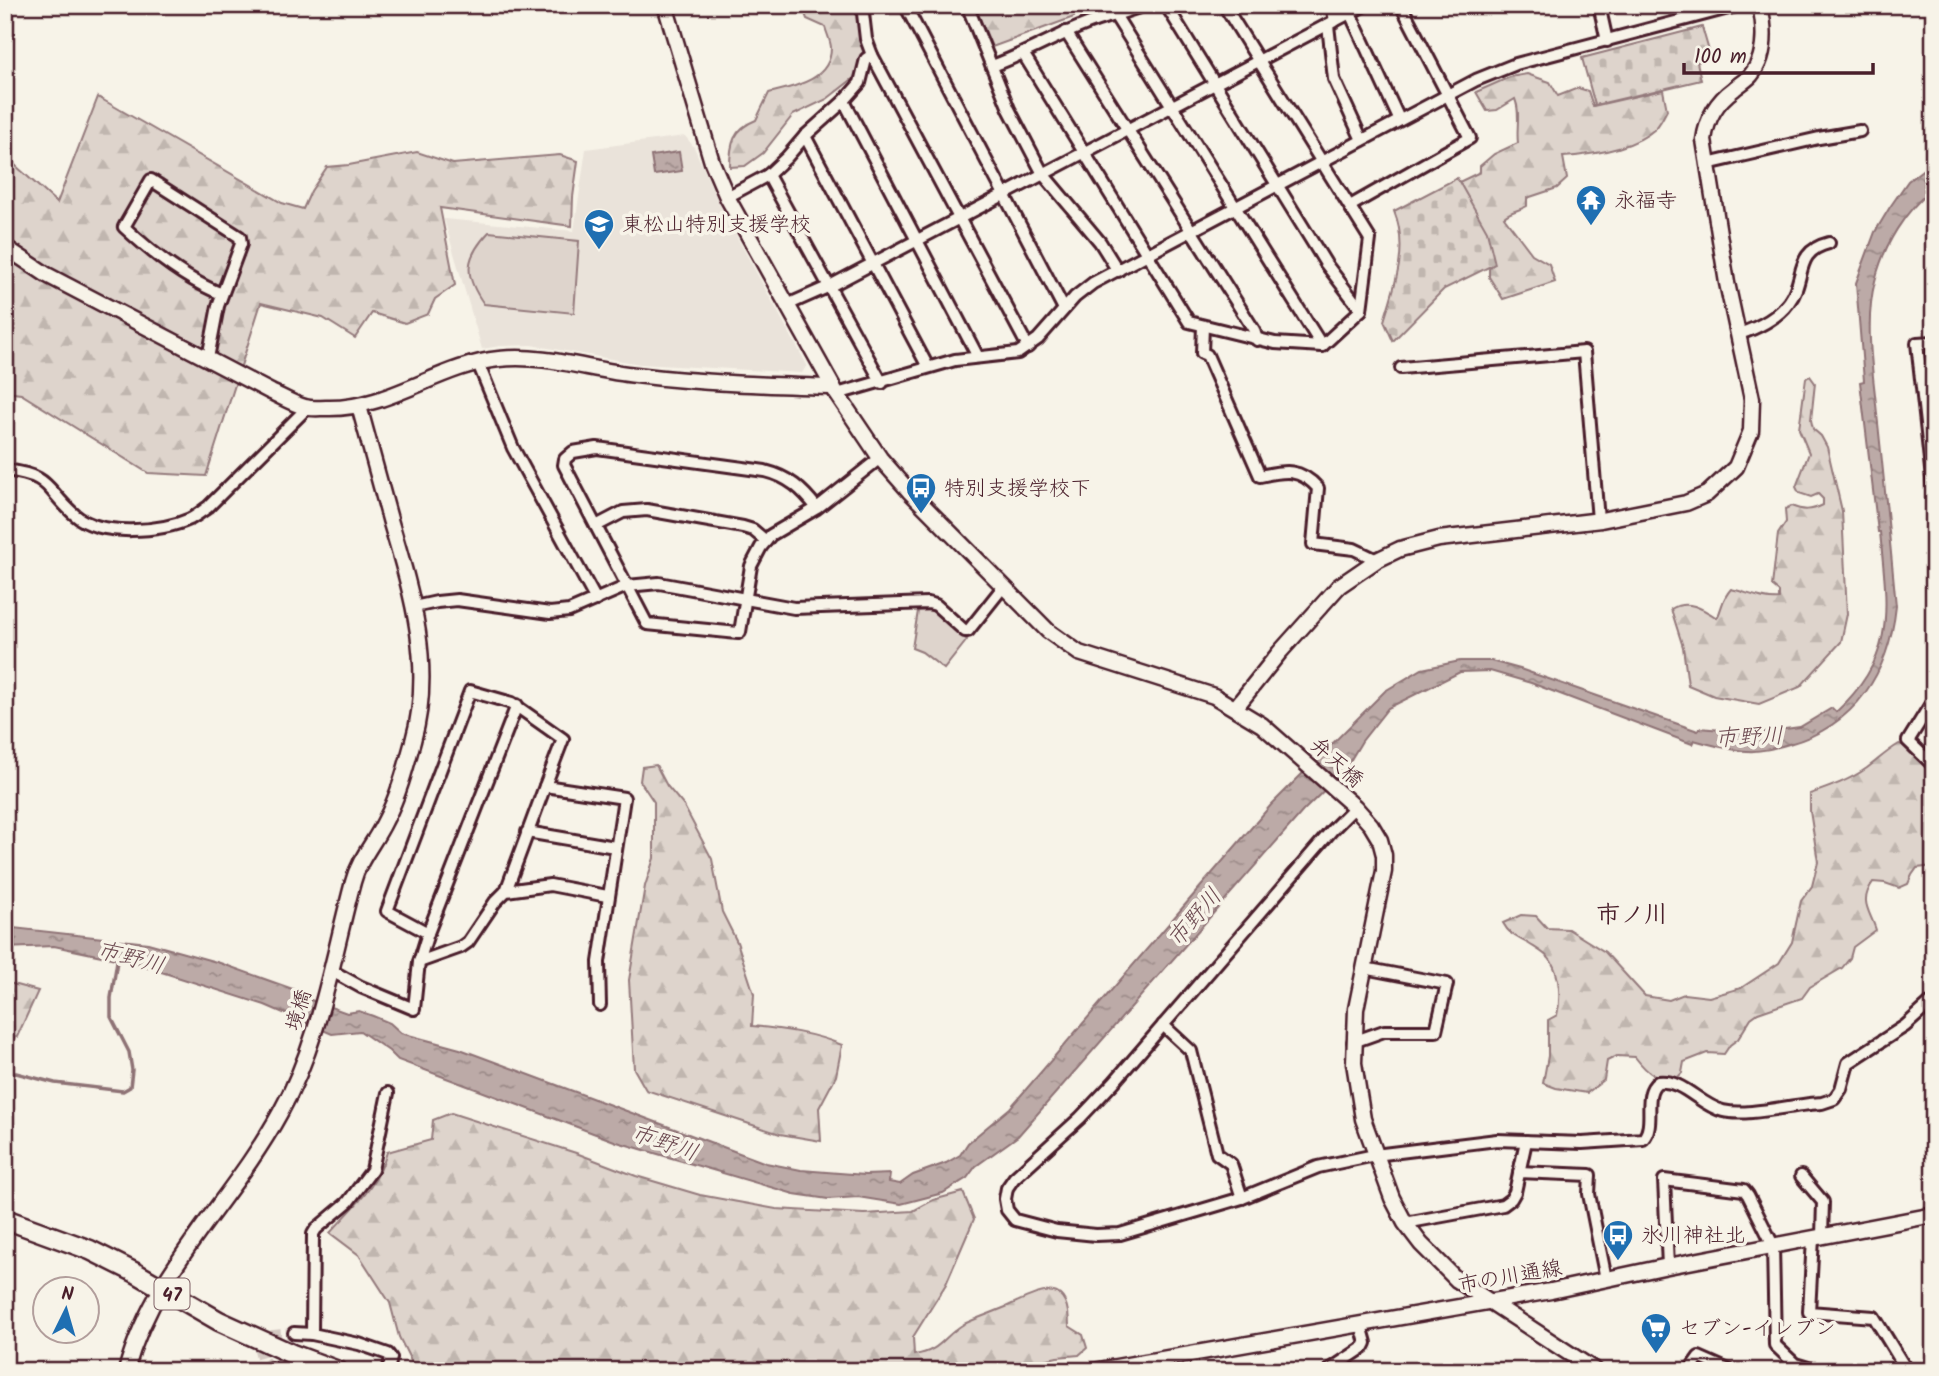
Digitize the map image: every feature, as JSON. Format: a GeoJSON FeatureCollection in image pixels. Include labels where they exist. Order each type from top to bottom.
{"type":"FeatureCollection","features":[{"type":"Feature","properties":{"kind":"main road","name":"47"},"geometry":{"type":"LineString","coordinates":[[5,1219],[90,1250],[219,1321],[292,1354],[338,1371]]}},
{"type":"Feature","properties":{"kind":"street","name":"弁天橋"},"geometry":{"type":"LineString","coordinates":[[665,5],[700,128],[727,197],[834,391],[880,458],[918,501],[1048,631],[1079,653],[1214,696],[1236,707],[1290,748],[1371,825],[1380,840],[1384,870],[1356,1009],[1353,1042],[1357,1093],[1375,1155],[1392,1198],[1405,1223],[1421,1244],[1457,1280],[1494,1301],[1596,1371]]}},
{"type":"Feature","properties":{"kind":"street"},"geometry":{"type":"LineString","coordinates":[[862,5],[866,39],[872,55],[1028,347]]}},
{"type":"Feature","properties":{"kind":"street"},"geometry":{"type":"LineString","coordinates":[[905,5],[1064,309]]}},
{"type":"Feature","properties":{"kind":"street"},"geometry":{"type":"LineString","coordinates":[[967,5],[1009,109],[1043,174],[1100,242],[1118,271]]}},
{"type":"Feature","properties":{"kind":"street"},"geometry":{"type":"LineString","coordinates":[[992,66],[1024,55],[1066,32],[1096,20],[1146,5]]}},
{"type":"Feature","properties":{"kind":"street"},"geometry":{"type":"LineString","coordinates":[[1166,5],[1326,264],[1361,310]]}},
{"type":"Feature","properties":{"kind":"street"},"geometry":{"type":"LineString","coordinates":[[1332,5],[1334,79],[1363,140]]}},
{"type":"Feature","properties":{"kind":"street"},"geometry":{"type":"LineString","coordinates":[[787,305],[960,218],[1365,5]]}},
{"type":"Feature","properties":{"kind":"street"},"geometry":{"type":"LineString","coordinates":[[1350,206],[1470,138],[1401,5]]}},
{"type":"Feature","properties":{"kind":"street"},"geometry":{"type":"LineString","coordinates":[[1599,5],[1607,41]]}},
{"type":"Feature","properties":{"kind":"street"},"geometry":{"type":"LineString","coordinates":[[5,247],[47,275],[271,392],[307,408],[359,406],[478,363],[505,358],[545,359],[620,373],[686,380],[834,391],[882,383],[928,367],[978,357],[1018,353],[1028,347],[1081,291],[1446,94],[1516,64],[1741,5]]}},
{"type":"Feature","properties":{"kind":"street"},"geometry":{"type":"LineString","coordinates":[[1236,707],[1279,653],[1339,586],[1377,560],[1400,549],[1439,540],[1598,520],[1686,503],[1707,494],[1736,467],[1751,431],[1752,408],[1727,283],[1704,139],[1709,117],[1717,104],[1751,76],[1761,57],[1764,36],[1760,5]]}},
{"type":"Feature","properties":{"kind":"street"},"geometry":{"type":"LineString","coordinates":[[1024,55],[1189,321],[1257,340],[1322,346],[1361,310],[1370,239],[1227,10]]}},
{"type":"Feature","properties":{"kind":"street"},"geometry":{"type":"LineString","coordinates":[[1350,13],[1399,119]]}},
{"type":"Feature","properties":{"kind":"street"},"geometry":{"type":"LineString","coordinates":[[1115,15],[1322,346]]}},
{"type":"Feature","properties":{"kind":"street"},"geometry":{"type":"LineString","coordinates":[[1066,32],[1254,330],[1257,340]]}},
{"type":"Feature","properties":{"kind":"street"},"geometry":{"type":"LineString","coordinates":[[727,197],[768,175],[805,136],[844,101],[860,83],[866,59],[872,55]]}},
{"type":"Feature","properties":{"kind":"street"},"geometry":{"type":"LineString","coordinates":[[844,101],[978,357]]}},
{"type":"Feature","properties":{"kind":"street"},"geometry":{"type":"LineString","coordinates":[[1707,164],[1860,131]]}},
{"type":"Feature","properties":{"kind":"street"},"geometry":{"type":"LineString","coordinates":[[805,136],[928,367]]}},
{"type":"Feature","properties":{"kind":"street"},"geometry":{"type":"LineString","coordinates":[[768,175],[882,383]]}},
{"type":"Feature","properties":{"kind":"street"},"geometry":{"type":"LineString","coordinates":[[208,358],[222,294],[241,244],[240,237],[151,180],[124,227],[148,249],[209,289],[222,294]]}},
{"type":"Feature","properties":{"kind":"street"},"geometry":{"type":"LineString","coordinates":[[1739,334],[1764,324],[1789,303],[1804,259],[1810,251],[1829,243]]}},
{"type":"Feature","properties":{"kind":"street"},"geometry":{"type":"LineString","coordinates":[[1203,326],[1202,353],[1207,355],[1260,475],[1291,470],[1313,483],[1318,488],[1313,544],[1354,549],[1377,560]]}},
{"type":"Feature","properties":{"kind":"street"},"geometry":{"type":"LineString","coordinates":[[1934,342],[1917,343],[1934,496]]}},
{"type":"Feature","properties":{"kind":"street"},"geometry":{"type":"LineString","coordinates":[[1401,368],[1584,352],[1598,520]]}},
{"type":"Feature","properties":{"kind":"street"},"geometry":{"type":"LineString","coordinates":[[478,363],[513,448],[596,600]]}},
{"type":"Feature","properties":{"kind":"street","name":"境橋"},"geometry":{"type":"LineString","coordinates":[[126,1371],[144,1317],[279,1115],[301,1072],[330,977],[354,878],[387,817],[414,740],[422,682],[419,636],[414,607],[359,406]]}},
{"type":"Feature","properties":{"kind":"street"},"geometry":{"type":"LineString","coordinates":[[5,470],[28,473],[42,479],[75,515],[92,526],[107,529],[146,529],[169,526],[191,518],[208,507],[307,408]]}},
{"type":"Feature","properties":{"kind":"street"},"geometry":{"type":"LineString","coordinates":[[817,508],[797,485],[781,475],[633,452],[585,449],[573,452],[565,459],[564,465],[649,625],[738,633],[754,555],[765,541],[817,508],[880,458]]}},
{"type":"Feature","properties":{"kind":"street"},"geometry":{"type":"LineString","coordinates":[[596,526],[622,512],[646,510],[743,527],[753,530],[765,541]]}},
{"type":"Feature","properties":{"kind":"street"},"geometry":{"type":"LineString","coordinates":[[414,607],[437,601],[457,600],[550,613],[569,611],[627,586],[659,583],[810,609],[842,605],[928,603],[936,605],[968,631],[1003,587]]}},
{"type":"Feature","properties":{"kind":"street"},"geometry":{"type":"LineString","coordinates":[[419,962],[468,942],[495,902],[506,891],[563,739],[517,705],[470,691],[387,911],[428,933]]}},
{"type":"Feature","properties":{"kind":"street"},"geometry":{"type":"LineString","coordinates":[[1934,699],[1908,741],[1934,765]]}},
{"type":"Feature","properties":{"kind":"street"},"geometry":{"type":"LineString","coordinates":[[330,977],[414,1009],[419,962],[428,933],[517,705]]}},
{"type":"Feature","properties":{"kind":"street"},"geometry":{"type":"LineString","coordinates":[[545,786],[624,797],[599,962],[600,1004]]}},
{"type":"Feature","properties":{"kind":"street"},"geometry":{"type":"LineString","coordinates":[[1355,807],[1080,1118],[1014,1178],[1007,1188],[1005,1199],[1007,1210],[1015,1220],[1057,1231],[1096,1235],[1120,1234],[1242,1198],[1318,1167],[1375,1155],[1497,1140],[1582,1143],[1643,1139],[1648,1133],[1651,1090],[1658,1082],[1664,1081],[1677,1085],[1723,1111],[1756,1111],[1835,1100],[1849,1063],[1905,1026],[1934,1000]]}},
{"type":"Feature","properties":{"kind":"street"},"geometry":{"type":"LineString","coordinates":[[527,832],[615,847]]}},
{"type":"Feature","properties":{"kind":"street"},"geometry":{"type":"LineString","coordinates":[[506,891],[550,885],[607,896]]}},
{"type":"Feature","properties":{"kind":"street"},"geometry":{"type":"LineString","coordinates":[[1353,1042],[1384,1031],[1436,1031],[1447,984],[1364,968]]}},
{"type":"Feature","properties":{"kind":"street"},"geometry":{"type":"LineString","coordinates":[[1163,1025],[1191,1051],[1217,1154],[1231,1164],[1242,1198]]}},
{"type":"Feature","properties":{"kind":"street"},"geometry":{"type":"LineString","coordinates":[[312,1334],[313,1234],[348,1202],[372,1170],[388,1093]]}},
{"type":"Feature","properties":{"kind":"street"},"geometry":{"type":"LineString","coordinates":[[1405,1223],[1503,1205],[1515,1192],[1526,1141]]}},
{"type":"Feature","properties":{"kind":"street"},"geometry":{"type":"LineString","coordinates":[[1519,1172],[1590,1175],[1589,1194],[1606,1279]]}},
{"type":"Feature","properties":{"kind":"street"},"geometry":{"type":"LineString","coordinates":[[1801,1176],[1823,1202],[1809,1312],[1878,1320],[1904,1366],[1900,1371]]}},
{"type":"Feature","properties":{"kind":"street"},"geometry":{"type":"LineString","coordinates":[[1668,1266],[1664,1180],[1744,1190],[1773,1245],[1776,1345],[1795,1364],[1818,1371]]}},
{"type":"Feature","properties":{"kind":"street","name":"市の川通線"},"geometry":{"type":"LineString","coordinates":[[1093,1371],[1147,1366],[1934,1215]]}},
{"type":"Feature","properties":{"kind":"street"},"geometry":{"type":"LineString","coordinates":[[1328,1371],[1364,1347],[1366,1343],[1361,1325]]}},
{"type":"Feature","properties":{"kind":"street"},"geometry":{"type":"LineString","coordinates":[[294,1333],[359,1344],[388,1354],[391,1358],[388,1371]]}},
{"type":"Feature","properties":{"kind":"street"},"geometry":{"type":"LineString","coordinates":[[1689,1371],[1699,1357],[1731,1371]]}},
{"type":"Feature","properties":{"kind":"shaded area","name":"東松山特別支援学校"},"geometry":{"type":"Polygon","coordinates":[[[685,136],[694,147],[721,208],[807,365],[802,373],[640,364],[531,345],[482,349],[444,219],[574,231],[586,149],[685,136]]]}},
{"type":"Feature","properties":{"kind":"green space"},"geometry":{"type":"Polygon","coordinates":[[[802,5],[854,5],[867,54],[855,77],[827,99],[793,115],[763,153],[745,166],[730,167],[734,138],[742,128],[756,120],[769,93],[800,85],[818,75],[829,59],[831,46],[825,27],[807,19],[802,5]]]}},
{"type":"Feature","properties":{"kind":"green space"},"geometry":{"type":"Polygon","coordinates":[[[974,5],[1074,5],[1076,10],[1074,17],[992,47],[974,5]]]}},
{"type":"Feature","properties":{"kind":"green space"},"geometry":{"type":"Polygon","coordinates":[[[1702,27],[1711,58],[1697,62],[1701,80],[1595,105],[1582,58],[1702,27]]]}},
{"type":"Feature","properties":{"kind":"green space"},"geometry":{"type":"Polygon","coordinates":[[[1527,74],[1550,82],[1558,96],[1578,88],[1588,91],[1593,106],[1663,90],[1667,110],[1655,129],[1635,142],[1599,153],[1563,157],[1567,179],[1557,188],[1527,198],[1527,206],[1504,217],[1532,254],[1549,264],[1555,282],[1503,299],[1489,277],[1489,269],[1493,264],[1459,182],[1480,172],[1480,166],[1494,154],[1518,143],[1518,110],[1515,99],[1497,110],[1487,111],[1476,92],[1510,77],[1527,74]]]}},
{"type":"Feature","properties":{"kind":"green space"},"geometry":{"type":"Polygon","coordinates":[[[98,97],[282,203],[303,209],[327,167],[417,152],[453,164],[560,155],[578,161],[572,226],[440,208],[455,285],[435,299],[428,314],[405,323],[372,313],[355,338],[323,318],[261,303],[206,476],[148,473],[21,394],[5,392],[5,156],[57,203],[98,97]]]}},
{"type":"Feature","properties":{"kind":"green space"},"geometry":{"type":"Polygon","coordinates":[[[1457,178],[1487,231],[1495,264],[1444,289],[1393,341],[1384,321],[1399,266],[1400,239],[1394,211],[1457,178]]]}},
{"type":"Feature","properties":{"kind":"green space"},"geometry":{"type":"Polygon","coordinates":[[[489,232],[579,241],[574,313],[484,304],[473,284],[470,267],[475,250],[489,232]]]}},
{"type":"Feature","properties":{"kind":"green space"},"geometry":{"type":"Polygon","coordinates":[[[1810,376],[1815,383],[1811,420],[1813,429],[1827,447],[1842,511],[1847,614],[1841,642],[1800,687],[1759,704],[1714,696],[1688,685],[1683,647],[1671,609],[1689,605],[1717,618],[1731,589],[1762,598],[1779,599],[1779,592],[1772,586],[1778,534],[1786,522],[1785,509],[1791,506],[1811,509],[1823,505],[1823,499],[1818,494],[1811,497],[1799,493],[1796,487],[1809,453],[1799,429],[1806,378],[1810,376]]]}},
{"type":"Feature","properties":{"kind":"green space"},"geometry":{"type":"Polygon","coordinates":[[[931,610],[967,640],[944,669],[922,652],[912,648],[918,611],[931,610]]]}},
{"type":"Feature","properties":{"kind":"green space"},"geometry":{"type":"Polygon","coordinates":[[[1899,744],[1908,747],[1934,772],[1934,866],[1917,868],[1908,884],[1899,888],[1873,882],[1866,900],[1876,930],[1853,947],[1850,958],[1842,968],[1810,987],[1802,998],[1751,1018],[1738,1039],[1724,1054],[1707,1053],[1684,1062],[1682,1073],[1677,1078],[1653,1074],[1635,1057],[1617,1056],[1607,1061],[1604,1080],[1587,1093],[1543,1083],[1548,1056],[1548,1020],[1557,1015],[1558,1009],[1559,988],[1556,974],[1547,956],[1511,934],[1503,923],[1521,915],[1536,916],[1547,928],[1568,929],[1605,952],[1645,996],[1669,1000],[1684,994],[1709,997],[1741,988],[1779,963],[1792,942],[1801,901],[1812,886],[1818,862],[1810,794],[1854,776],[1899,744]]]}},
{"type":"Feature","properties":{"kind":"green space"},"geometry":{"type":"Polygon","coordinates":[[[656,765],[667,786],[684,806],[712,859],[722,912],[737,942],[754,994],[752,1026],[798,1032],[842,1045],[836,1076],[819,1108],[821,1141],[780,1134],[646,1090],[634,1069],[629,980],[645,886],[654,858],[654,802],[640,781],[642,767],[656,765]]]}},
{"type":"Feature","properties":{"kind":"green space"},"geometry":{"type":"Polygon","coordinates":[[[5,982],[38,991],[17,1037],[5,1040],[5,982]]]}},
{"type":"Feature","properties":{"kind":"green space"},"geometry":{"type":"Polygon","coordinates":[[[451,1113],[700,1195],[776,1209],[864,1214],[913,1211],[933,1200],[963,1192],[974,1219],[946,1284],[913,1337],[914,1355],[937,1347],[964,1324],[1032,1295],[1051,1291],[1064,1300],[1069,1326],[1083,1335],[1087,1348],[1079,1355],[1057,1357],[998,1371],[415,1369],[399,1337],[390,1303],[359,1255],[330,1233],[371,1186],[387,1152],[431,1140],[433,1120],[451,1113]]]}},
{"type":"Feature","properties":{"kind":"water"},"geometry":{"type":"Polygon","coordinates":[[[679,152],[682,171],[654,175],[651,156],[679,152]]]}},
{"type":"Feature","properties":{"kind":"water","name":"市野川"},"geometry":{"type":"Polygon","coordinates":[[[1934,161],[1934,187],[1905,218],[1890,241],[1879,267],[1872,297],[1870,347],[1896,606],[1886,653],[1877,674],[1850,710],[1813,736],[1778,747],[1752,751],[1694,740],[1692,744],[1531,683],[1490,671],[1460,672],[1388,708],[1362,741],[1344,771],[1303,811],[1018,1136],[976,1166],[967,1178],[943,1193],[901,1204],[858,1197],[828,1199],[794,1194],[617,1142],[398,1060],[360,1031],[332,1034],[265,1005],[130,962],[54,946],[5,948],[5,927],[148,943],[220,963],[298,991],[297,995],[347,1013],[359,1011],[390,1023],[401,1033],[460,1049],[766,1163],[801,1170],[865,1175],[890,1174],[889,1182],[900,1184],[913,1175],[960,1155],[968,1143],[1010,1108],[1271,805],[1385,691],[1422,669],[1460,661],[1491,661],[1698,731],[1700,728],[1756,733],[1800,727],[1832,708],[1836,712],[1856,691],[1870,670],[1879,650],[1886,607],[1880,532],[1860,382],[1864,381],[1856,283],[1875,232],[1890,207],[1908,181],[1934,161]]]}},
{"type":"Feature","properties":{"kind":"waterway","name":"市野川"},"geometry":{"type":"LineString","coordinates":[[5,1074],[16,1073],[55,1083],[123,1091],[130,1087],[132,1070],[129,1052],[111,1017],[111,998],[118,955]]}},
{"type":"Feature","properties":{"kind":"tunnel"},"geometry":{"type":"LineString","coordinates":[[271,1368],[261,1357],[258,1346],[264,1336],[294,1333]]}},
{"type":"Feature","properties":{"kind":"place","name":"永福寺"},"geometry":{"type":"Point","coordinates":[1591,227]}},
{"type":"Feature","properties":{"kind":"place","name":"東松山特別支援学校"},"geometry":{"type":"Point","coordinates":[599,251]}},
{"type":"Feature","properties":{"kind":"place","name":"特別支援学校下"},"geometry":{"type":"Point","coordinates":[921,515]}},
{"type":"Feature","properties":{"kind":"place","name":"氷川神社北"},"geometry":{"type":"Point","coordinates":[1618,1262]}},
{"type":"Feature","properties":{"kind":"place","name":"セブン-イレブン"},"geometry":{"type":"Point","coordinates":[1656,1355]}},
{"type":"Feature","properties":{"kind":"district","name":"市ノ川"},"geometry":{"type":"Point","coordinates":[1632,914]}}]}
